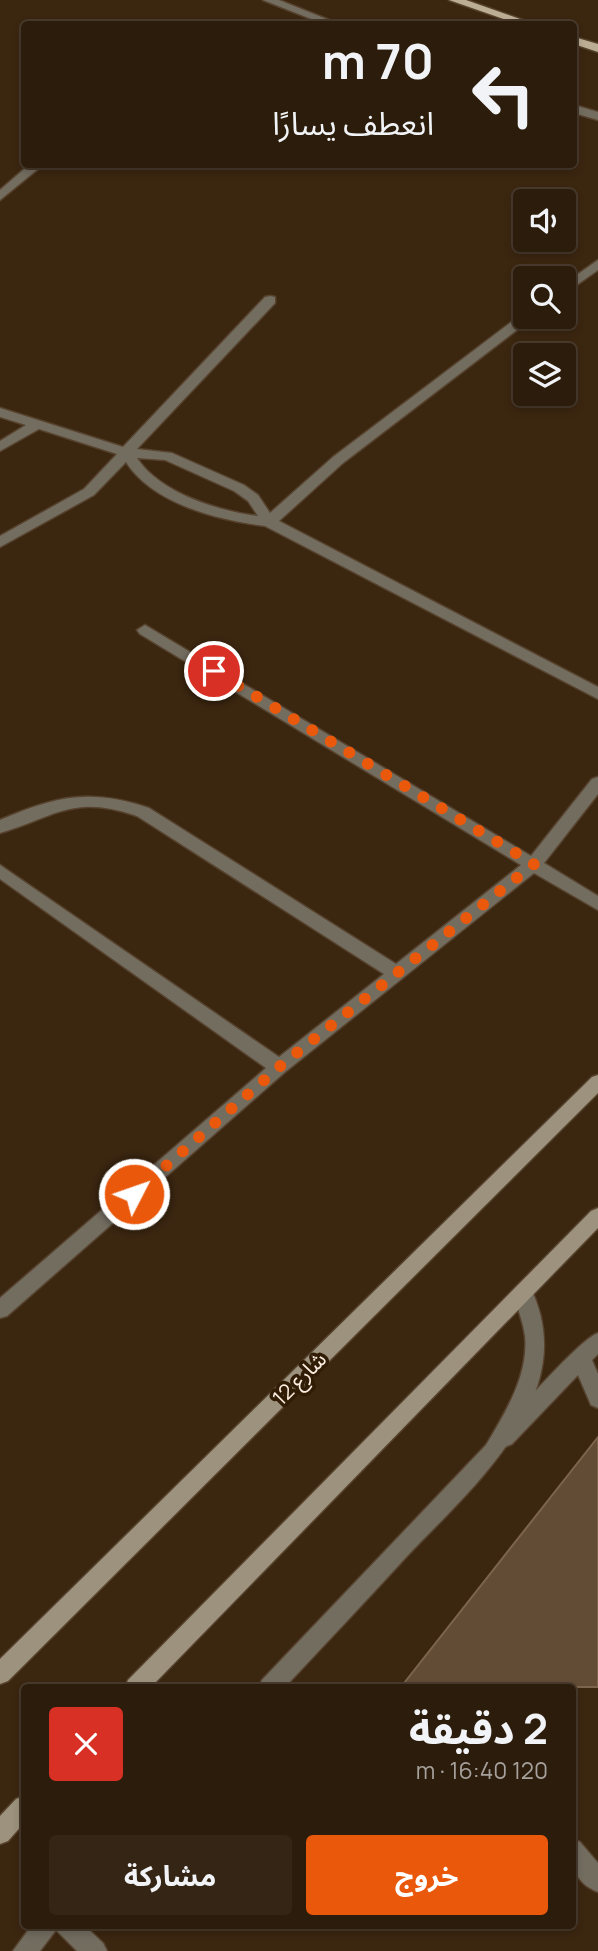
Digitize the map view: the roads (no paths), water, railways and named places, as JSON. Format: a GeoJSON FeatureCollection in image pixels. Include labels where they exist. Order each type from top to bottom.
{"type":"FeatureCollection","features":[{"type":"Feature","properties":{"kind":"main road"},"geometry":{"type":"LineString","coordinates":[[455,0],[519,21]]}},
{"type":"Feature","properties":{"kind":"main road"},"geometry":{"type":"LineString","coordinates":[[577,41],[598,48]]}},
{"type":"Feature","properties":{"kind":"street"},"geometry":{"type":"LineString","coordinates":[[269,0],[325,21]]}},
{"type":"Feature","properties":{"kind":"street"},"geometry":{"type":"LineString","coordinates":[[577,110],[598,116]]}},
{"type":"Feature","properties":{"kind":"street"},"geometry":{"type":"LineString","coordinates":[[0,196],[33,168]]}},
{"type":"Feature","properties":{"kind":"street"},"geometry":{"type":"LineString","coordinates":[[576,281],[598,264]]}},
{"type":"Feature","properties":{"kind":"street"},"geometry":{"type":"LineString","coordinates":[[0,542],[89,492],[270,300]]}},
{"type":"Feature","properties":{"kind":"street"},"geometry":{"type":"LineString","coordinates":[[269,522],[338,460],[513,328]]}},
{"type":"Feature","properties":{"kind":"street"},"geometry":{"type":"LineString","coordinates":[[0,412],[127,453],[167,456],[222,480],[253,498],[269,522]]}},
{"type":"Feature","properties":{"kind":"street"},"geometry":{"type":"LineString","coordinates":[[0,447],[37,424]]}},
{"type":"Feature","properties":{"kind":"street"},"geometry":{"type":"LineString","coordinates":[[127,453],[142,476],[191,503],[225,516],[269,522],[598,694]]}},
{"type":"Feature","properties":{"kind":"street"},"geometry":{"type":"LineString","coordinates":[[145,630],[598,904]]}},
{"type":"Feature","properties":{"kind":"street"},"geometry":{"type":"LineString","coordinates":[[0,1310],[279,1067],[534,864],[598,783]]}},
{"type":"Feature","properties":{"kind":"street"},"geometry":{"type":"LineString","coordinates":[[0,827],[60,803],[89,799],[118,802],[143,812],[395,972]]}},
{"type":"Feature","properties":{"kind":"street"},"geometry":{"type":"LineString","coordinates":[[0,871],[279,1067]]}},
{"type":"Feature","properties":{"kind":"street","name":"شارع 12"},"geometry":{"type":"LineString","coordinates":[[0,1674],[598,1082]]}},
{"type":"Feature","properties":{"kind":"street"},"geometry":{"type":"LineString","coordinates":[[139,1684],[598,1216]]}},
{"type":"Feature","properties":{"kind":"street"},"geometry":{"type":"LineString","coordinates":[[493,1451],[515,1415],[529,1377],[535,1342],[523,1293]]}},
{"type":"Feature","properties":{"kind":"street"},"geometry":{"type":"LineString","coordinates":[[273,1684],[598,1341]]}},
{"type":"Feature","properties":{"kind":"street"},"geometry":{"type":"LineString","coordinates":[[580,1357],[598,1399]]}},
{"type":"Feature","properties":{"kind":"street"},"geometry":{"type":"LineString","coordinates":[[0,1833],[21,1810]]}},
{"type":"Feature","properties":{"kind":"street"},"geometry":{"type":"LineString","coordinates":[[576,1855],[598,1881]]}},
{"type":"Feature","properties":{"kind":"street"},"geometry":{"type":"LineString","coordinates":[[26,1951],[44,1929]]}},
{"type":"Feature","properties":{"kind":"street"},"geometry":{"type":"LineString","coordinates":[[70,1929],[95,1951]]}}]}
